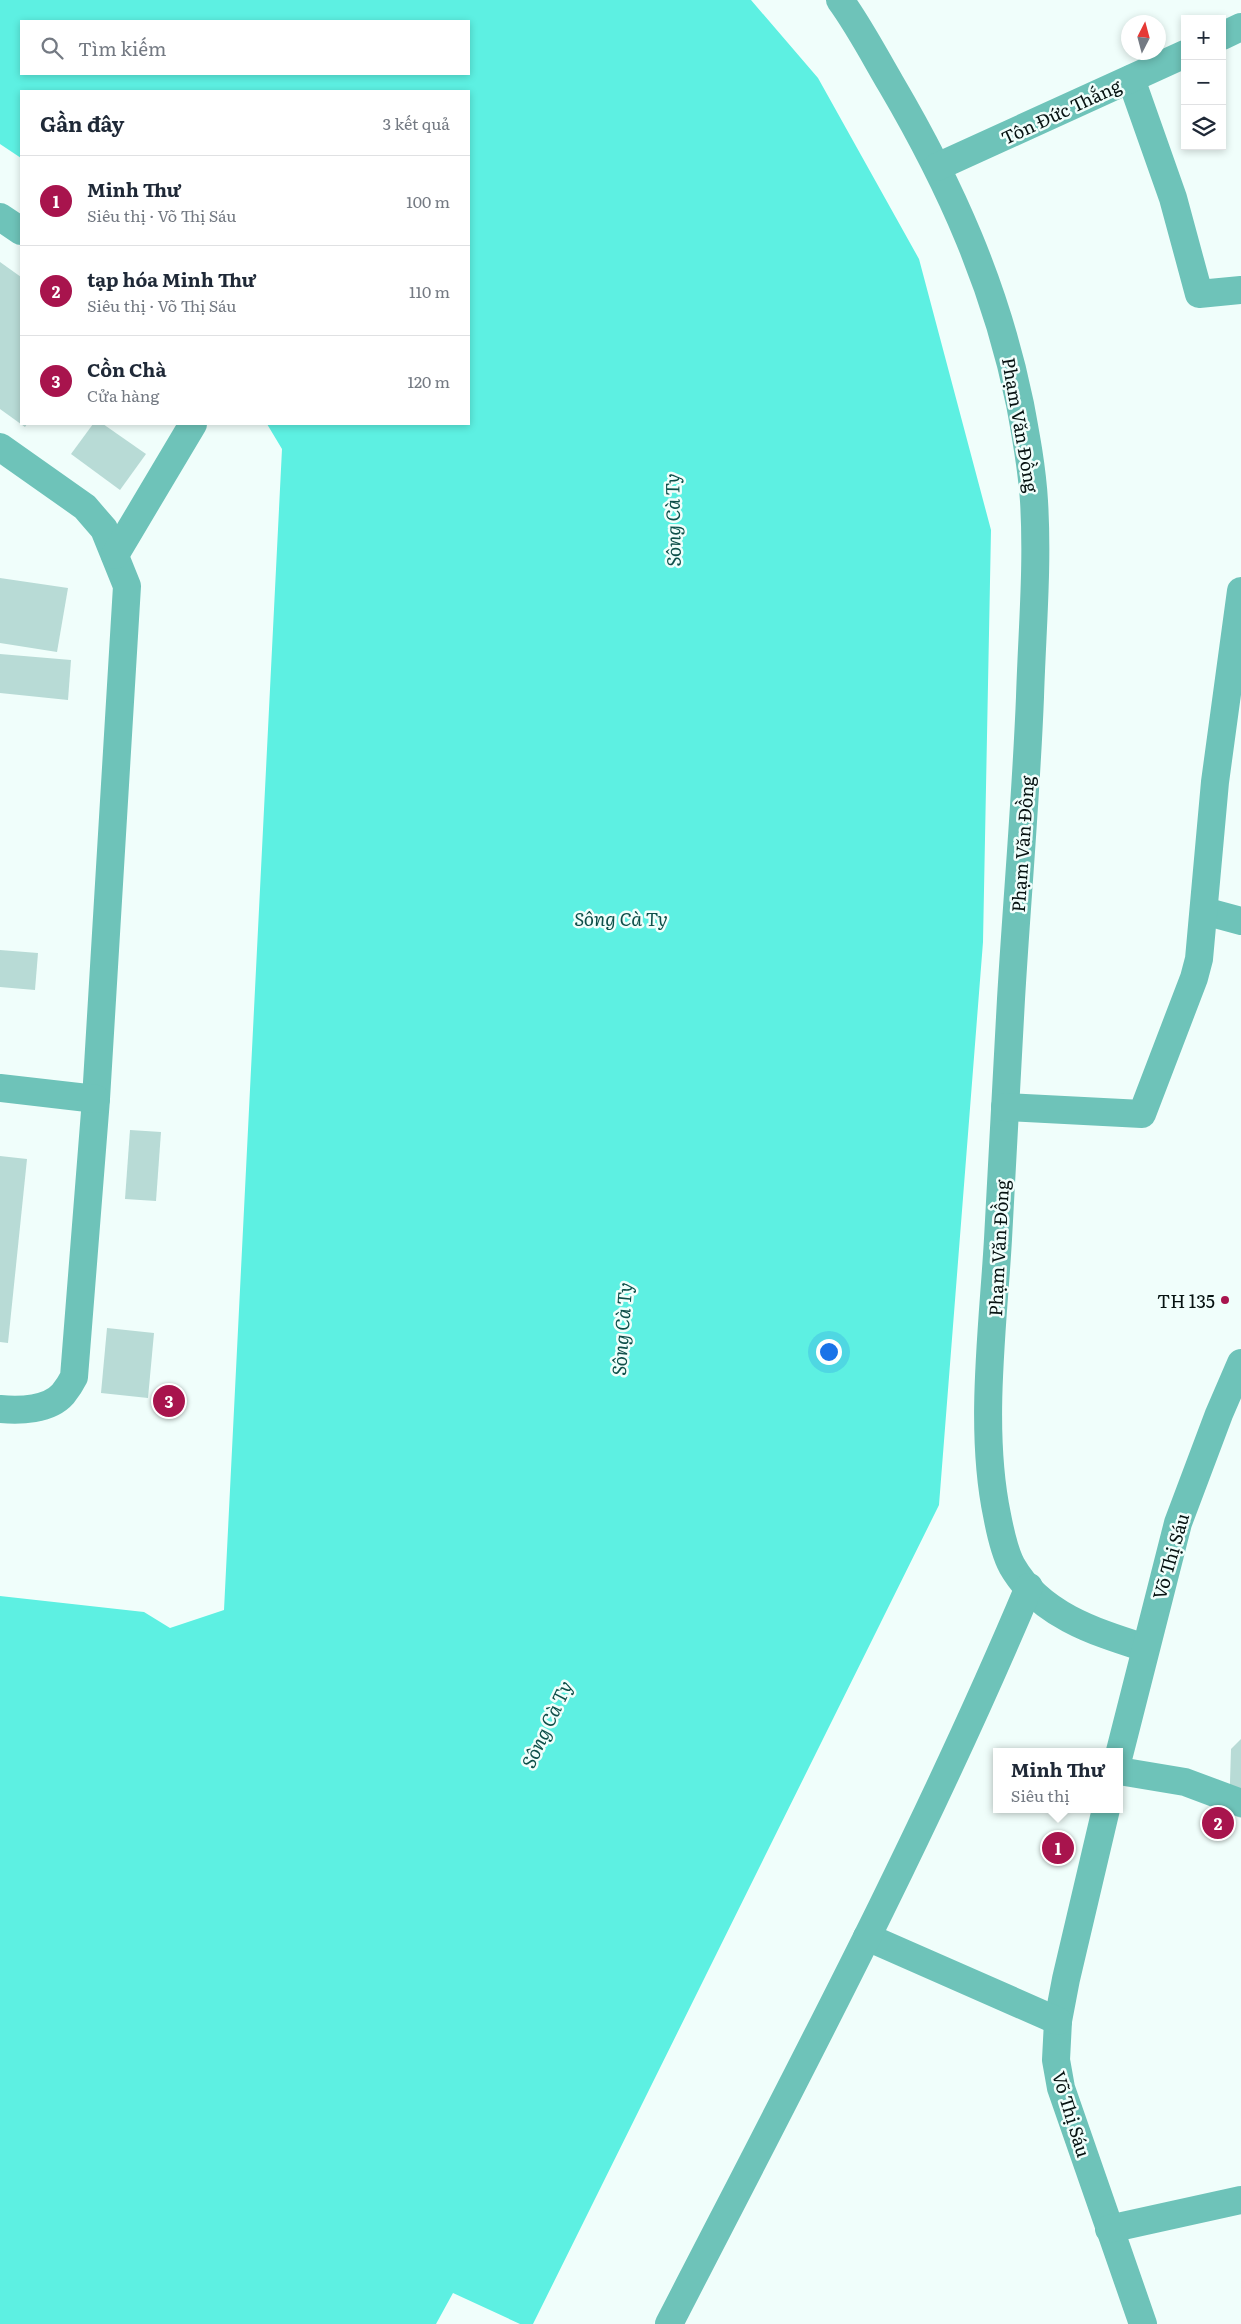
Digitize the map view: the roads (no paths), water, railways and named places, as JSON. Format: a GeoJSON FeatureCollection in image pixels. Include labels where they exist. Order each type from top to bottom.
{"type":"FeatureCollection","features":[{"type":"Feature","properties":{"kind":"street","name":"Phạm Văn Đồng"},"geometry":{"type":"LineString","coordinates":[[840,0],[893,87],[937,167],[980,265],[1001,324],[1028,448],[1034,501],[1027,772],[1005,1107],[989,1402],[990,1458],[994,1501],[1001,1534],[1012,1565],[1029,1587],[1047,1604],[1081,1627],[1145,1648]]}},
{"type":"Feature","properties":{"kind":"street"},"geometry":{"type":"LineString","coordinates":[[1226,34],[1241,27]]}},
{"type":"Feature","properties":{"kind":"street","name":"Tôn Đức Thắng"},"geometry":{"type":"LineString","coordinates":[[937,167],[1181,56]]}},
{"type":"Feature","properties":{"kind":"street"},"geometry":{"type":"LineString","coordinates":[[1131,79],[1173,198],[1198,294],[1241,290]]}},
{"type":"Feature","properties":{"kind":"street"},"geometry":{"type":"LineString","coordinates":[[0,217],[20,231]]}},
{"type":"Feature","properties":{"kind":"street"},"geometry":{"type":"LineString","coordinates":[[115,555],[192,425]]}},
{"type":"Feature","properties":{"kind":"street"},"geometry":{"type":"LineString","coordinates":[[0,447],[84,507],[104,529],[127,586],[96,1099],[74,1377],[62,1395],[42,1407],[0,1409]]}},
{"type":"Feature","properties":{"kind":"street"},"geometry":{"type":"LineString","coordinates":[[1005,1107],[1142,1114],[1194,978],[1198,958],[1215,782],[1238,637],[1241,591]]}},
{"type":"Feature","properties":{"kind":"street"},"geometry":{"type":"LineString","coordinates":[[1204,911],[1241,920]]}},
{"type":"Feature","properties":{"kind":"street"},"geometry":{"type":"LineString","coordinates":[[0,1088],[96,1099]]}},
{"type":"Feature","properties":{"kind":"street","name":"Võ Thị Sáu"},"geometry":{"type":"LineString","coordinates":[[1121,1748],[1178,1523],[1215,1423],[1241,1363]]}},
{"type":"Feature","properties":{"kind":"street"},"geometry":{"type":"LineString","coordinates":[[670,2324],[867,1937],[956,1756],[1029,1587]]}},
{"type":"Feature","properties":{"kind":"street"},"geometry":{"type":"LineString","coordinates":[[1123,1771],[1185,1782],[1241,1803]]}},
{"type":"Feature","properties":{"kind":"street","name":"Võ Thị Sáu"},"geometry":{"type":"LineString","coordinates":[[1105,1813],[1066,1978],[1058,2021],[1056,2060],[1061,2088],[1143,2324]]}},
{"type":"Feature","properties":{"kind":"street"},"geometry":{"type":"LineString","coordinates":[[867,1937],[1058,2021]]}},
{"type":"Feature","properties":{"kind":"street"},"geometry":{"type":"LineString","coordinates":[[1109,2229],[1241,2200]]}},
{"type":"Feature","properties":{"kind":"water","name":"Sông Cà Ty"},"geometry":{"type":"Polygon","coordinates":[[[0,0],[751,0],[818,78],[919,259],[991,530],[983,942],[939,1505],[533,2324],[520,2324],[453,2293],[436,2324],[0,2324],[0,1596],[144,1612],[170,1628],[224,1610],[282,449],[268,425],[470,425],[470,90],[20,90],[20,157],[0,144],[0,0]]]}},
{"type":"Feature","properties":{"kind":"place","name":"TH 135"},"geometry":{"type":"Point","coordinates":[1225,1300]}},
{"type":"Feature","properties":{"kind":"place","name":"Cồn Chà"},"geometry":{"type":"Point","coordinates":[169,1401]}},
{"type":"Feature","properties":{"kind":"place","name":"tạp hóa Minh Thư"},"geometry":{"type":"Point","coordinates":[1218,1823]}},
{"type":"Feature","properties":{"kind":"place","name":"Minh Thư"},"geometry":{"type":"Point","coordinates":[1058,1848]}}]}
